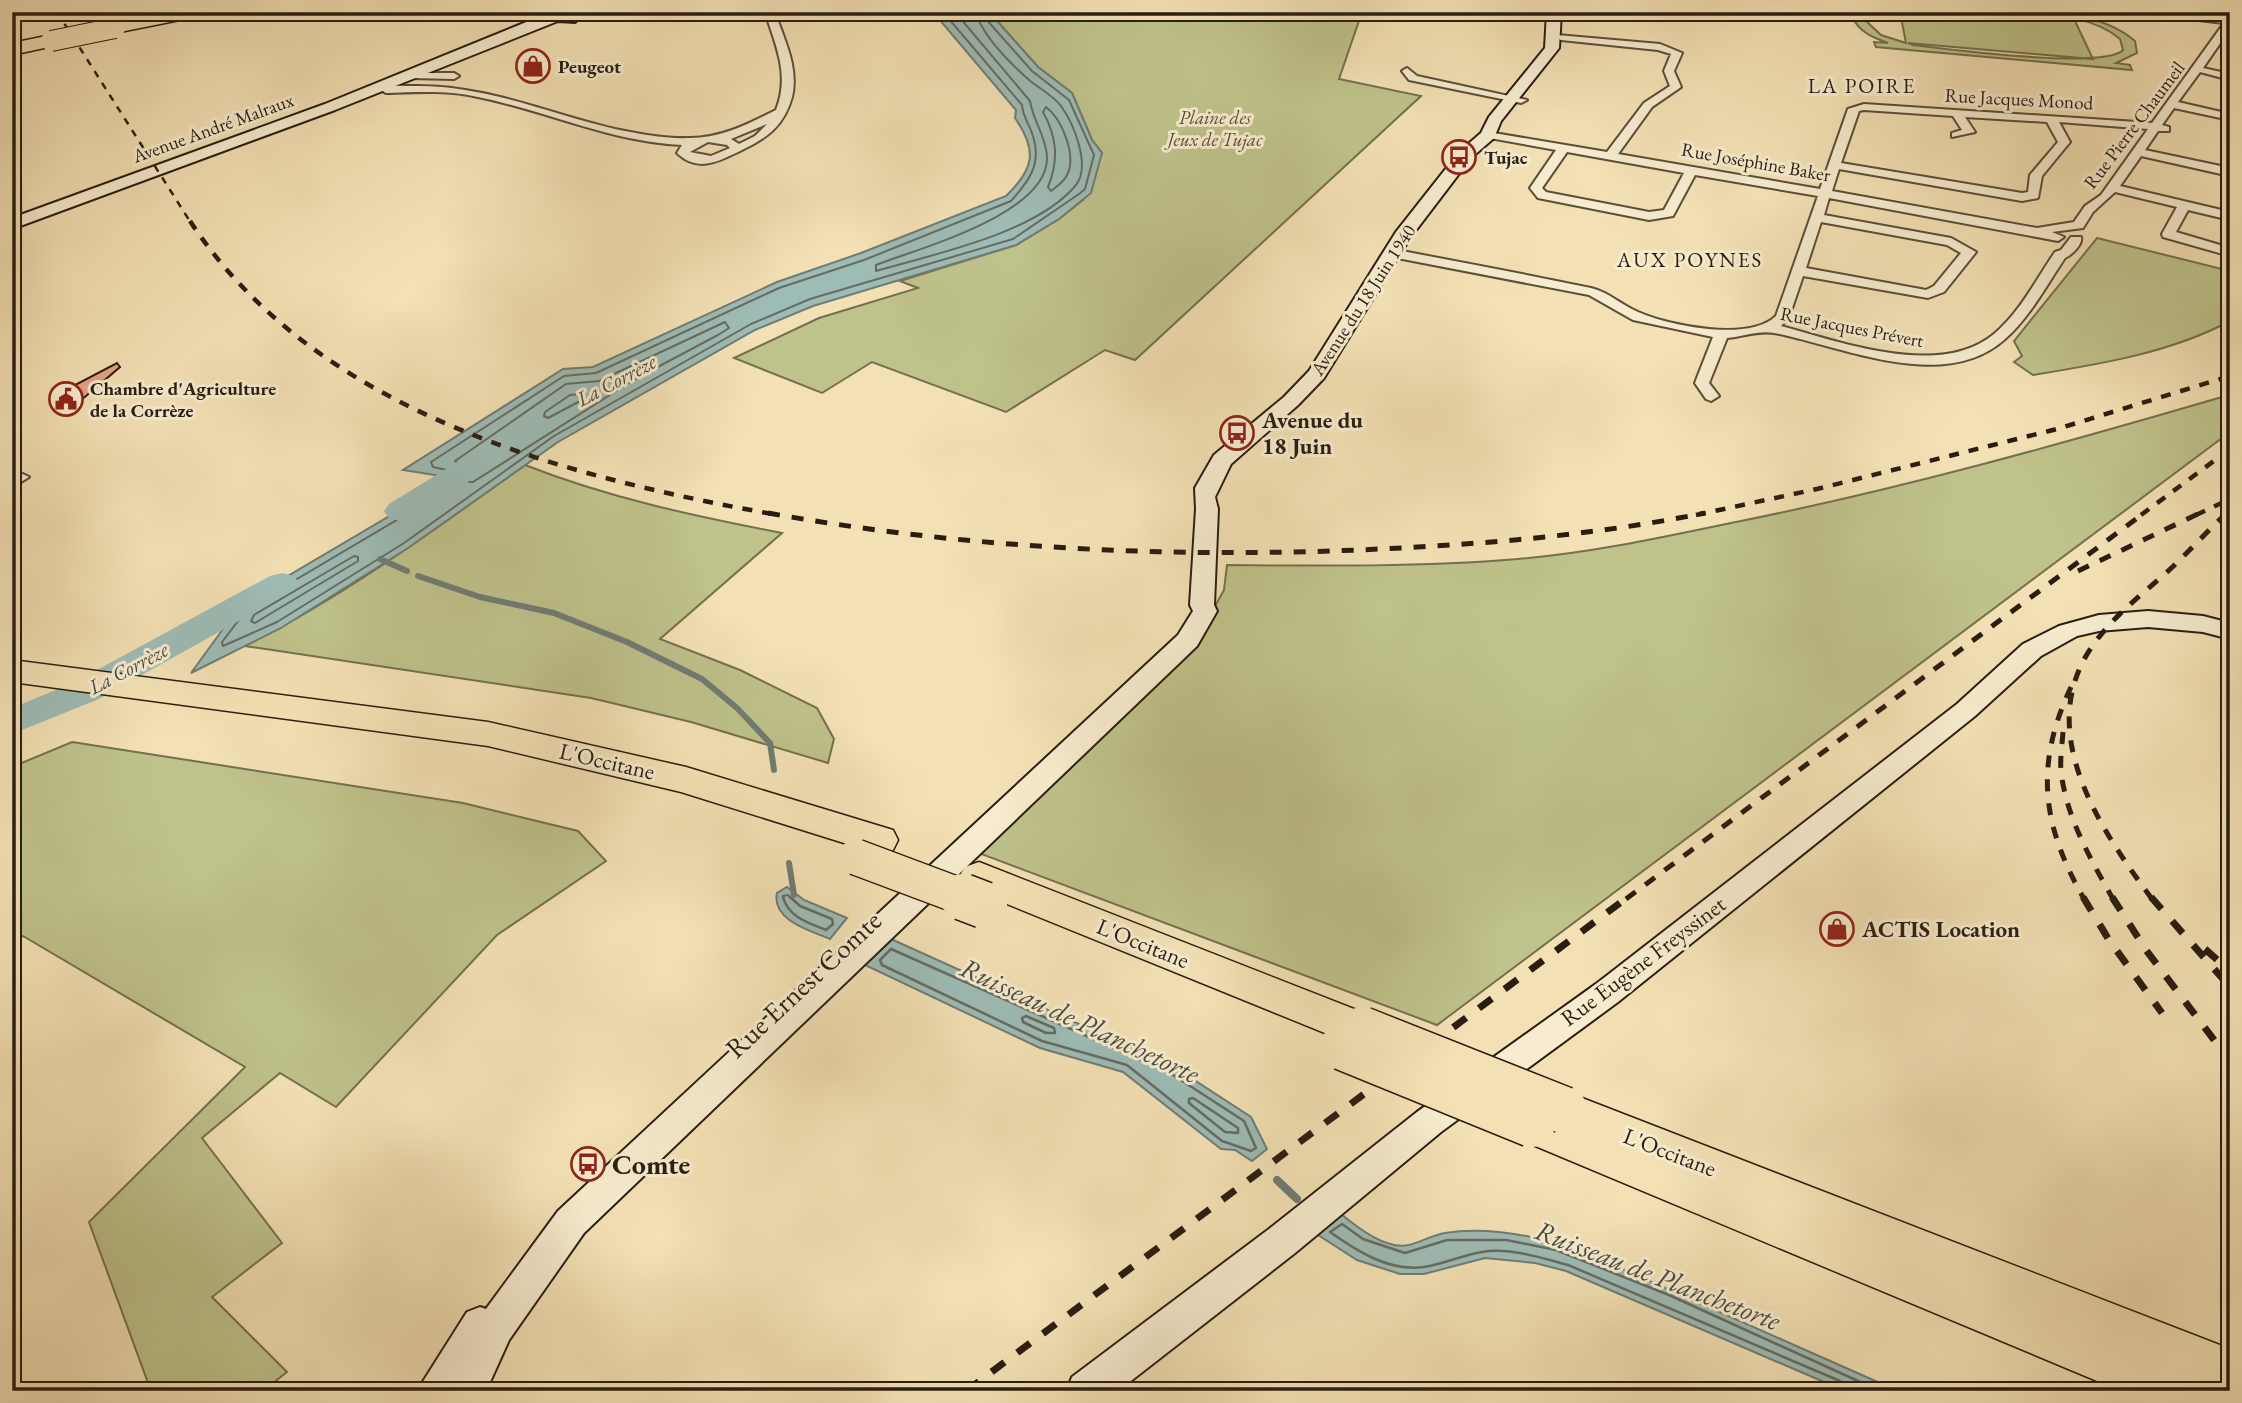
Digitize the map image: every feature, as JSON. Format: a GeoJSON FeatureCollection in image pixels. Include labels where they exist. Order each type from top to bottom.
{"type":"FeatureCollection","features":[{"type":"Feature","properties":{"kind":"highway"},"geometry":{"type":"LineString","coordinates":[[108,27],[171,12]]}},
{"type":"Feature","properties":{"kind":"highway"},"geometry":{"type":"LineString","coordinates":[[12,44],[195,12]]}},
{"type":"Feature","properties":{"kind":"highway"},"geometry":{"type":"LineString","coordinates":[[12,49],[48,39]]}},
{"type":"Feature","properties":{"kind":"highway","name":"L'Occitane"},"geometry":{"type":"LineString","coordinates":[[14,678],[196,693],[488,734],[712,787],[982,891],[1548,1117],[2230,1374]]}},
{"type":"Feature","properties":{"kind":"highway","name":"L'Occitane"},"geometry":{"type":"LineString","coordinates":[[14,678],[158,711],[324,731],[581,777],[868,849]]}},
{"type":"Feature","properties":{"kind":"highway","name":"L'Occitane"},"geometry":{"type":"LineString","coordinates":[[1548,1117],[2183,1391]]}},
{"type":"Feature","properties":{"kind":"street"},"geometry":{"type":"LineString","coordinates":[[642,140],[694,159],[714,159],[729,155],[736,148],[758,142],[770,130],[779,113],[789,80],[788,66],[770,12]]}},
{"type":"Feature","properties":{"kind":"street","name":"Avenue du 18 Juin 1940"},"geometry":{"type":"LineString","coordinates":[[1517,99],[1552,48],[1554,12]]}},
{"type":"Feature","properties":{"kind":"street"},"geometry":{"type":"LineString","coordinates":[[1562,12],[1559,42],[1677,53],[1669,71],[1676,87],[1648,105],[1610,156]]}},
{"type":"Feature","properties":{"kind":"street"},"geometry":{"type":"LineString","coordinates":[[2137,12],[2230,22]]}},
{"type":"Feature","properties":{"kind":"street","name":"Avenue André Malraux"},"geometry":{"type":"LineString","coordinates":[[417,80],[567,15]]}},
{"type":"Feature","properties":{"kind":"street","name":"Rue Pierre Chaumeil"},"geometry":{"type":"LineString","coordinates":[[2175,105],[2230,22]]}},
{"type":"Feature","properties":{"kind":"street","name":"Rue Pierre Chaumeil"},"geometry":{"type":"LineString","coordinates":[[2077,239],[2095,223],[2161,128],[2168,113],[2230,40]]}},
{"type":"Feature","properties":{"kind":"street","name":"Avenue du 18 Juin 1940"},"geometry":{"type":"LineString","coordinates":[[1395,253],[1493,136],[1494,120],[1517,99],[1559,42]]}},
{"type":"Feature","properties":{"kind":"street"},"geometry":{"type":"LineString","coordinates":[[463,59],[454,81],[480,94]]}},
{"type":"Feature","properties":{"kind":"street","name":"Avenue André Malraux"},"geometry":{"type":"LineString","coordinates":[[12,224],[463,59]]}},
{"type":"Feature","properties":{"kind":"street"},"geometry":{"type":"LineString","coordinates":[[1407,71],[1413,78],[1517,99]]}},
{"type":"Feature","properties":{"kind":"street"},"geometry":{"type":"LineString","coordinates":[[2204,71],[2230,77]]}},
{"type":"Feature","properties":{"kind":"street","name":"Avenue André Malraux"},"geometry":{"type":"LineString","coordinates":[[385,87],[454,76]]}},
{"type":"Feature","properties":{"kind":"street"},"geometry":{"type":"LineString","coordinates":[[417,80],[446,89],[480,94],[642,140],[694,142],[743,132],[770,130]]}},
{"type":"Feature","properties":{"kind":"street"},"geometry":{"type":"LineString","coordinates":[[2175,105],[2230,117]]}},
{"type":"Feature","properties":{"kind":"street","name":"Rue Jacques Monod"},"geometry":{"type":"LineString","coordinates":[[1771,328],[1782,317],[1822,193],[1835,165],[1854,109],[1864,107],[2050,118],[2161,128]]}},
{"type":"Feature","properties":{"kind":"street"},"geometry":{"type":"LineString","coordinates":[[743,132],[779,113]]}},
{"type":"Feature","properties":{"kind":"street"},"geometry":{"type":"LineString","coordinates":[[1956,135],[1969,132],[1957,113]]}},
{"type":"Feature","properties":{"kind":"street"},"geometry":{"type":"LineString","coordinates":[[1835,165],[2022,197],[2034,195],[2036,175],[2064,142],[2064,136],[2050,118]]}},
{"type":"Feature","properties":{"kind":"street","name":"Avenue du 18 Juin 1940"},"geometry":{"type":"LineString","coordinates":[[1206,521],[1236,461],[1307,397],[1334,366],[1395,253],[1448,177],[1493,136]]}},
{"type":"Feature","properties":{"kind":"street","name":"Rue Joséphine Baker"},"geometry":{"type":"LineString","coordinates":[[1493,136],[2058,233],[2077,239]]}},
{"type":"Feature","properties":{"kind":"street"},"geometry":{"type":"LineString","coordinates":[[710,139],[725,140],[736,148]]}},
{"type":"Feature","properties":{"kind":"street"},"geometry":{"type":"LineString","coordinates":[[683,153],[694,142]]}},
{"type":"Feature","properties":{"kind":"street"},"geometry":{"type":"LineString","coordinates":[[1564,148],[1536,188],[1542,195],[1649,216],[1663,215],[1669,213],[1691,171]]}},
{"type":"Feature","properties":{"kind":"street"},"geometry":{"type":"LineString","coordinates":[[2142,152],[2230,172]]}},
{"type":"Feature","properties":{"kind":"street","name":"Avenue André Malraux"},"geometry":{"type":"LineString","coordinates":[[12,230],[81,204],[110,189]]}},
{"type":"Feature","properties":{"kind":"street"},"geometry":{"type":"LineString","coordinates":[[2117,189],[2230,216]]}},
{"type":"Feature","properties":{"kind":"street","name":"Rue Pierre Chaumeil"},"geometry":{"type":"LineString","coordinates":[[2058,233],[2078,225],[2090,209],[2117,189]]}},
{"type":"Feature","properties":{"kind":"street"},"geometry":{"type":"LineString","coordinates":[[2185,205],[2168,234],[2230,252]]}},
{"type":"Feature","properties":{"kind":"street"},"geometry":{"type":"LineString","coordinates":[[1798,271],[1928,294],[1939,289],[1969,253],[1951,242],[1815,217]]}},
{"type":"Feature","properties":{"kind":"street"},"geometry":{"type":"LineString","coordinates":[[2058,233],[2060,255]]}},
{"type":"Feature","properties":{"kind":"street","name":"Rue Jacques Prévert"},"geometry":{"type":"LineString","coordinates":[[1395,253],[1592,292],[1640,318],[1721,334],[1771,328],[1927,362],[1950,360],[1985,347],[2005,332],[2060,255],[2066,253],[2077,239]]}},
{"type":"Feature","properties":{"kind":"street"},"geometry":{"type":"LineString","coordinates":[[1711,396],[1702,383],[1721,334]]}},
{"type":"Feature","properties":{"kind":"street","name":"Rue Ernest Comte"},"geometry":{"type":"LineString","coordinates":[[466,1391],[479,1358],[505,1316],[571,1222],[1177,651],[1205,611],[1202,605],[1206,521]]}},
{"type":"Feature","properties":{"kind":"street","name":"Rue Ernest Comte"},"geometry":{"type":"LineString","coordinates":[[436,1391],[526,1254],[565,1206],[1172,642],[1202,605]]}},
{"type":"Feature","properties":{"kind":"street","name":"Rue Eugène Freyssinet"},"geometry":{"type":"LineString","coordinates":[[1086,1391],[1282,1241],[1429,1122],[1607,993],[1966,710],[2032,650],[2068,631],[2099,623],[2148,619],[2203,624],[2230,631]]}},
{"type":"Feature","properties":{"kind":"green space","name":"Plaine des Jeux de Tujac"},"geometry":{"type":"Polygon","coordinates":[[[989,12],[1362,12],[1339,79],[1421,96],[1135,360],[1105,350],[1006,412],[872,362],[822,393],[734,358],[819,318],[918,288],[900,281],[1016,245],[1059,219],[1083,200],[1102,153],[1092,140],[1072,93],[1038,67],[989,12]]]}},
{"type":"Feature","properties":{"kind":"green space"},"geometry":{"type":"Polygon","coordinates":[[[1855,12],[1868,12],[1864,19],[1881,35],[1906,43],[1900,12],[1966,12],[2075,21],[2092,58],[2110,56],[2123,50],[2120,39],[2095,24],[2066,17],[2006,12],[2073,15],[2121,31],[2135,41],[2137,53],[2116,63],[2130,65],[2132,70],[1876,47],[1874,42],[1888,43],[1863,31],[1853,18],[1855,12]],[[1908,43],[1989,54],[2084,58],[1908,43]]]}},
{"type":"Feature","properties":{"kind":"green space"},"geometry":{"type":"Polygon","coordinates":[[[2097,238],[2230,271],[2230,321],[2159,349],[2109,362],[2033,375],[2014,362],[2022,356],[2014,341],[2097,238]]]}},
{"type":"Feature","properties":{"kind":"green space"},"geometry":{"type":"Polygon","coordinates":[[[2222,397],[2230,401],[2230,432],[1437,1025],[976,852],[1192,648],[1224,590],[1227,565],[1445,563],[1518,559],[1600,549],[1798,509],[1920,480],[2041,449],[2222,397]]]}},
{"type":"Feature","properties":{"kind":"green space"},"geometry":{"type":"Polygon","coordinates":[[[525,465],[652,505],[782,533],[660,639],[740,670],[817,708],[834,739],[828,763],[691,722],[591,698],[245,646],[354,584],[525,465]]]}},
{"type":"Feature","properties":{"kind":"green space"},"geometry":{"type":"Polygon","coordinates":[[[72,742],[463,803],[578,831],[606,861],[497,935],[336,1107],[280,1073],[202,1138],[282,1243],[212,1297],[287,1372],[263,1391],[151,1391],[89,1222],[245,1067],[23,936],[12,940],[12,767],[72,742]]]}},
{"type":"Feature","properties":{"kind":"water"},"geometry":{"type":"Polygon","coordinates":[[[933,12],[989,12],[1038,67],[1072,93],[1092,140],[1102,153],[1091,193],[1059,219],[1016,245],[813,306],[755,330],[558,442],[408,548],[281,628],[191,673],[242,603],[454,478],[403,470],[563,369],[593,367],[777,282],[861,253],[1006,196],[1022,177],[1030,159],[1027,140],[1015,118],[1016,110],[933,12]]]}},
{"type":"Feature","properties":{"kind":"water"},"geometry":{"type":"Polygon","coordinates":[[[787,887],[804,900],[847,918],[830,939],[803,928],[780,910],[777,893],[787,887]]]}},
{"type":"Feature","properties":{"kind":"water"},"geometry":{"type":"Polygon","coordinates":[[[891,939],[1174,1067],[1251,1117],[1267,1149],[1252,1161],[1235,1150],[1221,1149],[1123,1072],[1040,1048],[865,965],[891,939]]]}},
{"type":"Feature","properties":{"kind":"water"},"geometry":{"type":"Polygon","coordinates":[[[1341,1214],[1373,1237],[1400,1246],[1445,1233],[1477,1231],[1527,1236],[1575,1248],[1898,1391],[1845,1391],[1566,1271],[1535,1263],[1485,1258],[1424,1274],[1400,1274],[1357,1260],[1315,1233],[1341,1214]]]}},
{"type":"Feature","properties":{"kind":"building"},"geometry":{"type":"Polygon","coordinates":[[[117,363],[120,367],[79,402],[56,395],[117,363]]]}},
{"type":"Feature","properties":{"kind":"waterway","name":"La Corrèze"},"geometry":{"type":"LineString","coordinates":[[400,511],[496,451]]}},
{"type":"Feature","properties":{"kind":"waterway","name":"Ruisseau de Planchetorte"},"geometry":{"type":"LineString","coordinates":[[380,559],[407,571]]}},
{"type":"Feature","properties":{"kind":"waterway","name":"Ruisseau de Planchetorte"},"geometry":{"type":"LineString","coordinates":[[418,576],[480,597],[554,613],[627,642],[702,679],[737,708],[770,743],[774,770]]}},
{"type":"Feature","properties":{"kind":"waterway","name":"La Corrèze"},"geometry":{"type":"LineString","coordinates":[[12,722],[86,691],[282,583]]}},
{"type":"Feature","properties":{"kind":"waterway","name":"Ruisseau de Planchetorte"},"geometry":{"type":"LineString","coordinates":[[789,863],[794,895]]}},
{"type":"Feature","properties":{"kind":"waterway","name":"Ruisseau de Planchetorte"},"geometry":{"type":"LineString","coordinates":[[1277,1180],[1297,1199]]}},
{"type":"Feature","properties":{"kind":"railway"},"geometry":{"type":"LineString","coordinates":[[57,12],[191,223]]}},
{"type":"Feature","properties":{"kind":"railway"},"geometry":{"type":"LineString","coordinates":[[190,221],[243,287],[305,343],[375,388],[451,426],[531,456],[614,480],[778,515]]}},
{"type":"Feature","properties":{"kind":"railway"},"geometry":{"type":"LineString","coordinates":[[1696,515],[1817,489],[2057,429],[2230,376]]}},
{"type":"Feature","properties":{"kind":"railway"},"geometry":{"type":"LineString","coordinates":[[2141,515],[2230,449]]}},
{"type":"Feature","properties":{"kind":"railway"},"geometry":{"type":"LineString","coordinates":[[2196,515],[2230,499]]}},
{"type":"Feature","properties":{"kind":"railway"},"geometry":{"type":"LineString","coordinates":[[2225,515],[2230,511]]}},
{"type":"Feature","properties":{"kind":"railway"},"geometry":{"type":"LineString","coordinates":[[768,513],[915,535],[988,542],[1062,548],[1210,553],[1358,550],[1489,542],[1619,528],[1705,513]]}},
{"type":"Feature","properties":{"kind":"railway"},"geometry":{"type":"LineString","coordinates":[[1626,899],[2144,513]]}},
{"type":"Feature","properties":{"kind":"railway"},"geometry":{"type":"LineString","coordinates":[[2078,571],[2200,513]]}},
{"type":"Feature","properties":{"kind":"railway"},"geometry":{"type":"LineString","coordinates":[[2152,899],[2113,843],[2095,812],[2081,779],[2072,747],[2069,713],[2075,680],[2091,648],[2108,627],[2225,515]]}},
{"type":"Feature","properties":{"kind":"railway"},"geometry":{"type":"LineString","coordinates":[[2071,687],[2052,743],[2048,795],[2059,846],[2084,899]]}},
{"type":"Feature","properties":{"kind":"railway"},"geometry":{"type":"LineString","coordinates":[[2063,732],[2061,771],[2068,805],[2081,838],[2113,899]]}},
{"type":"Feature","properties":{"kind":"railway"},"geometry":{"type":"LineString","coordinates":[[966,1391],[1628,897]]}},
{"type":"Feature","properties":{"kind":"railway"},"geometry":{"type":"LineString","coordinates":[[2083,897],[2109,940],[2162,1013]]}},
{"type":"Feature","properties":{"kind":"railway"},"geometry":{"type":"LineString","coordinates":[[2112,897],[2146,950],[2230,1061]]}},
{"type":"Feature","properties":{"kind":"railway"},"geometry":{"type":"LineString","coordinates":[[2151,897],[2230,987]]}},
{"type":"Feature","properties":{"kind":"railway"},"geometry":{"type":"LineString","coordinates":[[2205,949],[2230,971]]}},
{"type":"Feature","properties":{"kind":"place","name":"Peugeot"},"geometry":{"type":"Point","coordinates":[533,66]}},
{"type":"Feature","properties":{"kind":"place","name":"Tujac"},"geometry":{"type":"Point","coordinates":[1459,157]}},
{"type":"Feature","properties":{"kind":"place","name":"Chambre d'Agriculture de la Corrèze"},"geometry":{"type":"Point","coordinates":[66,399]}},
{"type":"Feature","properties":{"kind":"place","name":"Avenue du 18 Juin"},"geometry":{"type":"Point","coordinates":[1237,433]}},
{"type":"Feature","properties":{"kind":"place","name":"ACTIS Location"},"geometry":{"type":"Point","coordinates":[1837,929]}},
{"type":"Feature","properties":{"kind":"place","name":"Comte"},"geometry":{"type":"Point","coordinates":[588,1164]}},
{"type":"Feature","properties":{"kind":"district","name":"LA POIRE"},"geometry":{"type":"Point","coordinates":[1862,85]}},
{"type":"Feature","properties":{"kind":"district","name":"AUX POYNES"},"geometry":{"type":"Point","coordinates":[1690,259]}}]}
